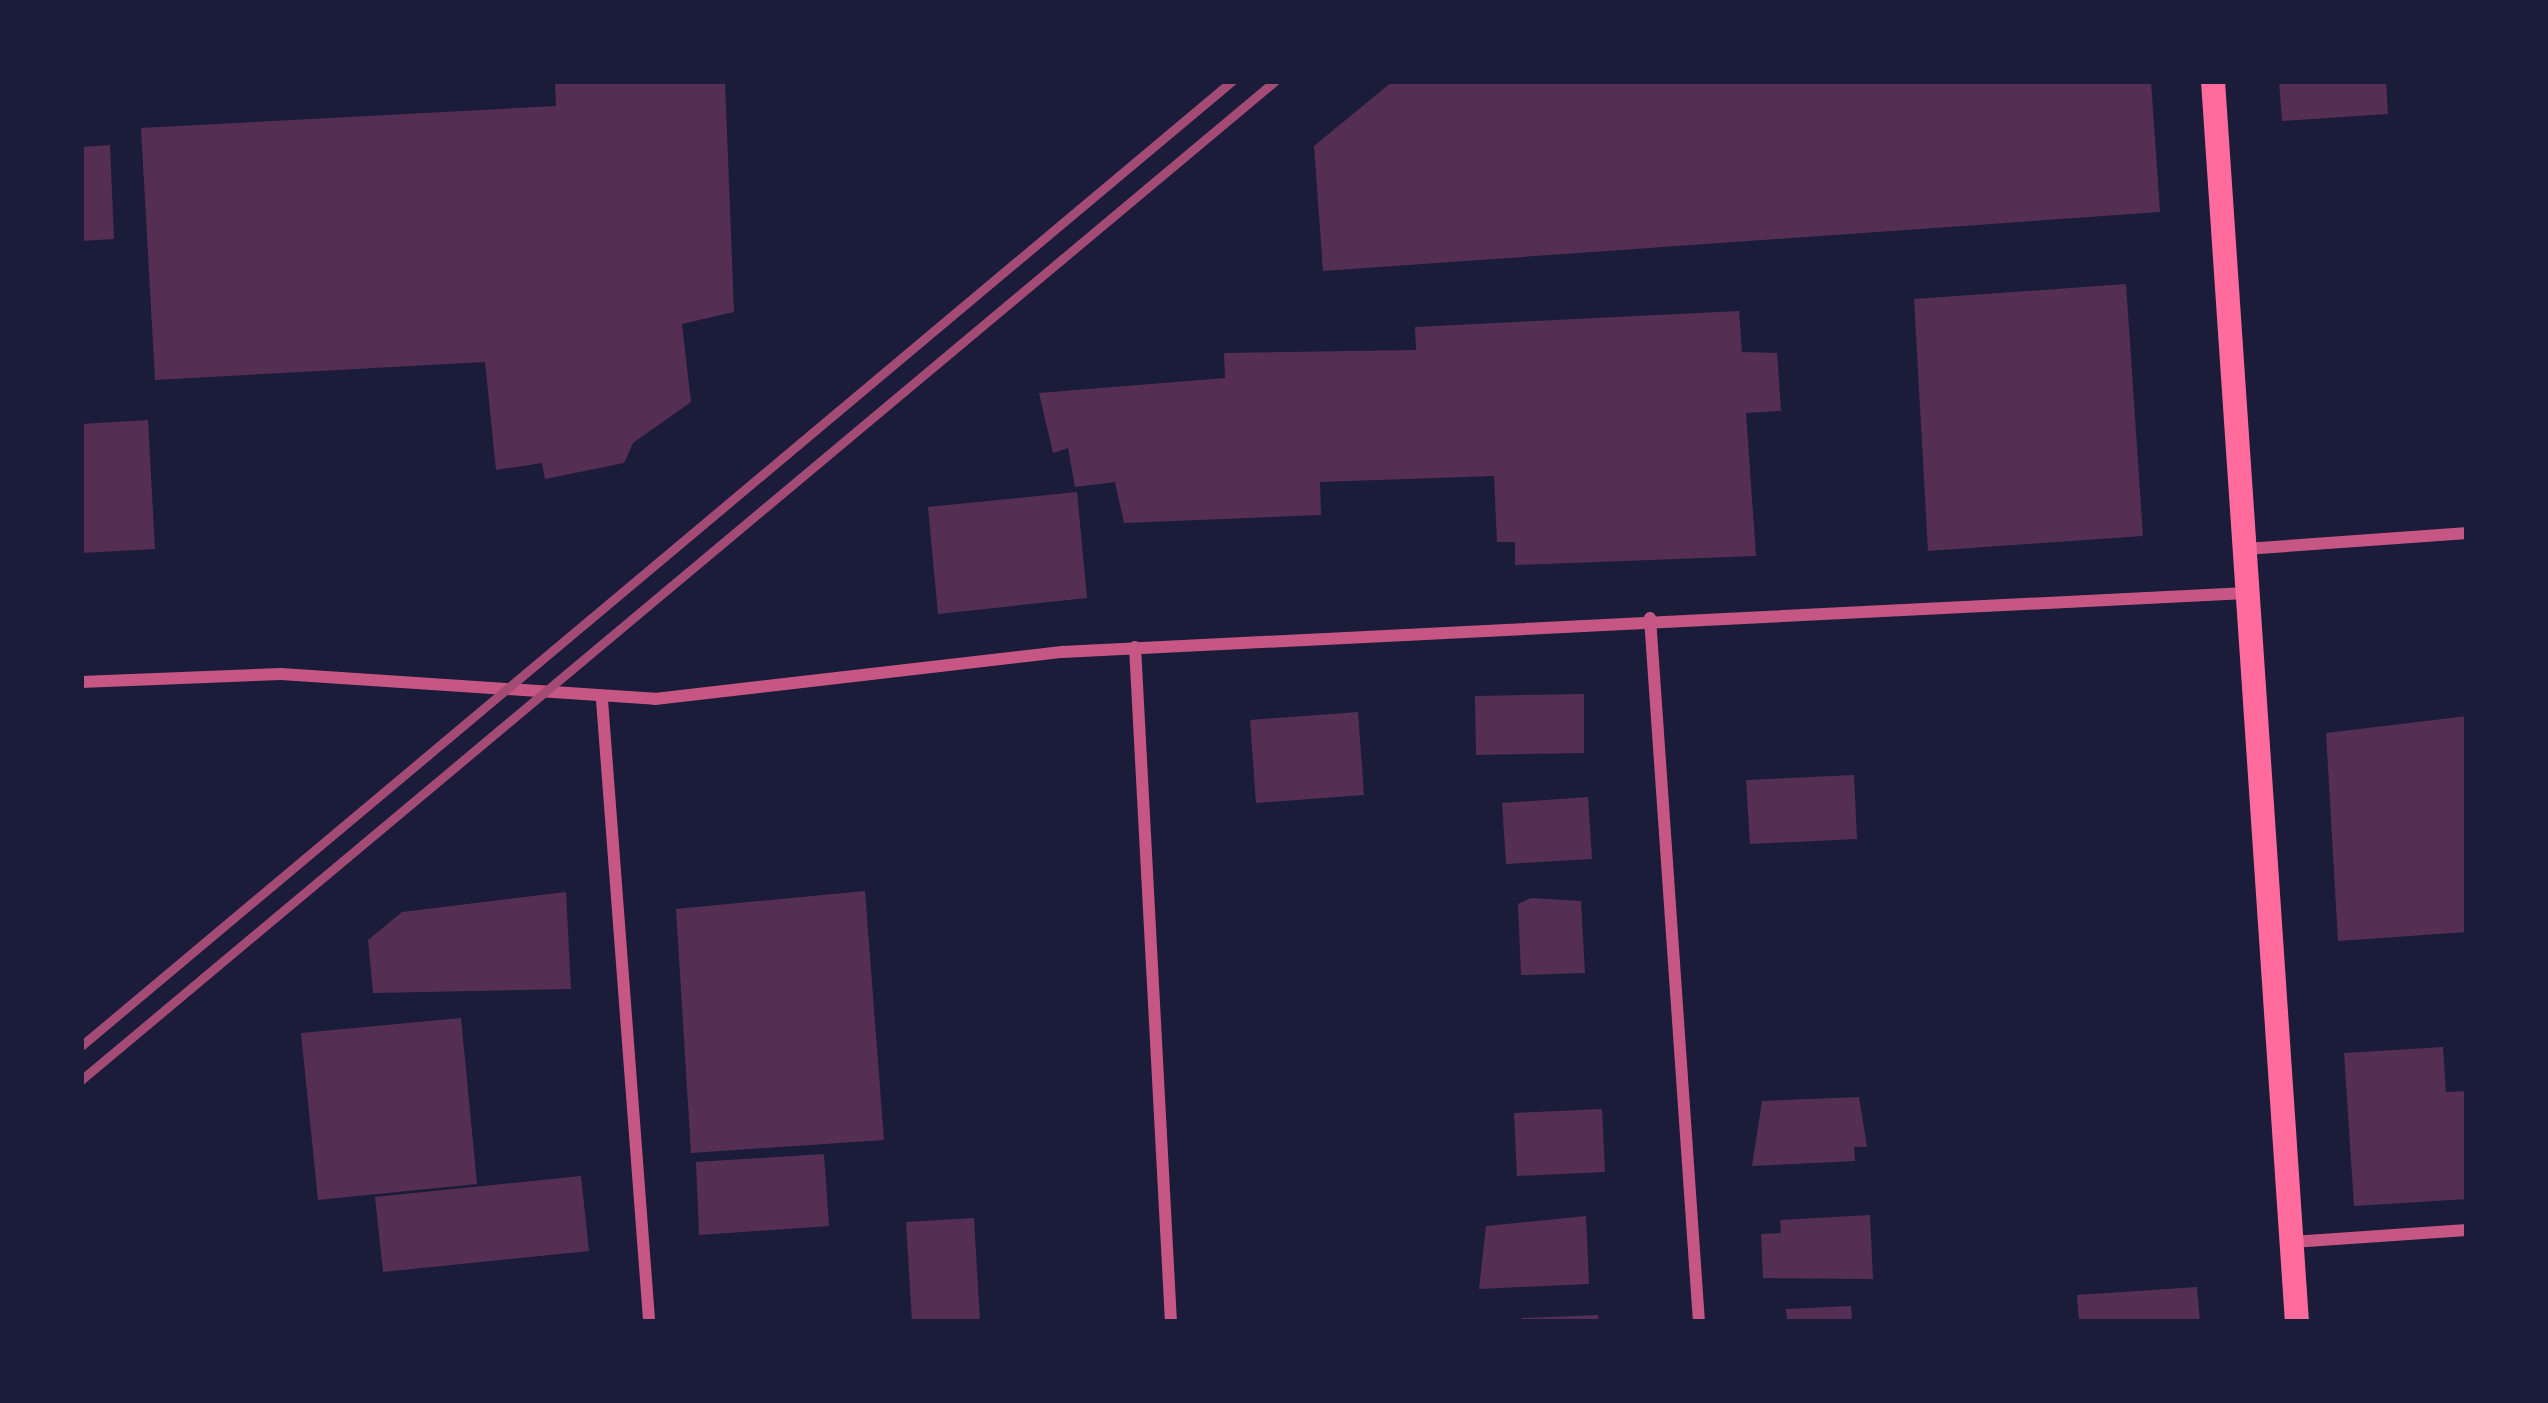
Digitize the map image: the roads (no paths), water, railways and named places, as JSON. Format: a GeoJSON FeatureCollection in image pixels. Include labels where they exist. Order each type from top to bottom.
{"type":"FeatureCollection","features":[{"type":"Feature","properties":{"kind":"main road"},"geometry":{"type":"LineString","coordinates":[[2212,81],[2297,1322]]}},
{"type":"Feature","properties":{"kind":"street"},"geometry":{"type":"LineString","coordinates":[[2245,549],[2467,533]]}},
{"type":"Feature","properties":{"kind":"street"},"geometry":{"type":"LineString","coordinates":[[81,682],[328,676],[602,700],[1135,647],[2247,592]]}},
{"type":"Feature","properties":{"kind":"street"},"geometry":{"type":"LineString","coordinates":[[1650,619],[1700,1322]]}},
{"type":"Feature","properties":{"kind":"street"},"geometry":{"type":"LineString","coordinates":[[1135,647],[1171,1322]]}},
{"type":"Feature","properties":{"kind":"street"},"geometry":{"type":"LineString","coordinates":[[602,700],[649,1320]]}},
{"type":"Feature","properties":{"kind":"street"},"geometry":{"type":"LineString","coordinates":[[2291,1243],[2467,1230]]}},
{"type":"Feature","properties":{"kind":"railway"},"geometry":{"type":"LineString","coordinates":[[81,1046],[1232,81]]}},
{"type":"Feature","properties":{"kind":"railway"},"geometry":{"type":"LineString","coordinates":[[81,1080],[1275,81]]}}]}
